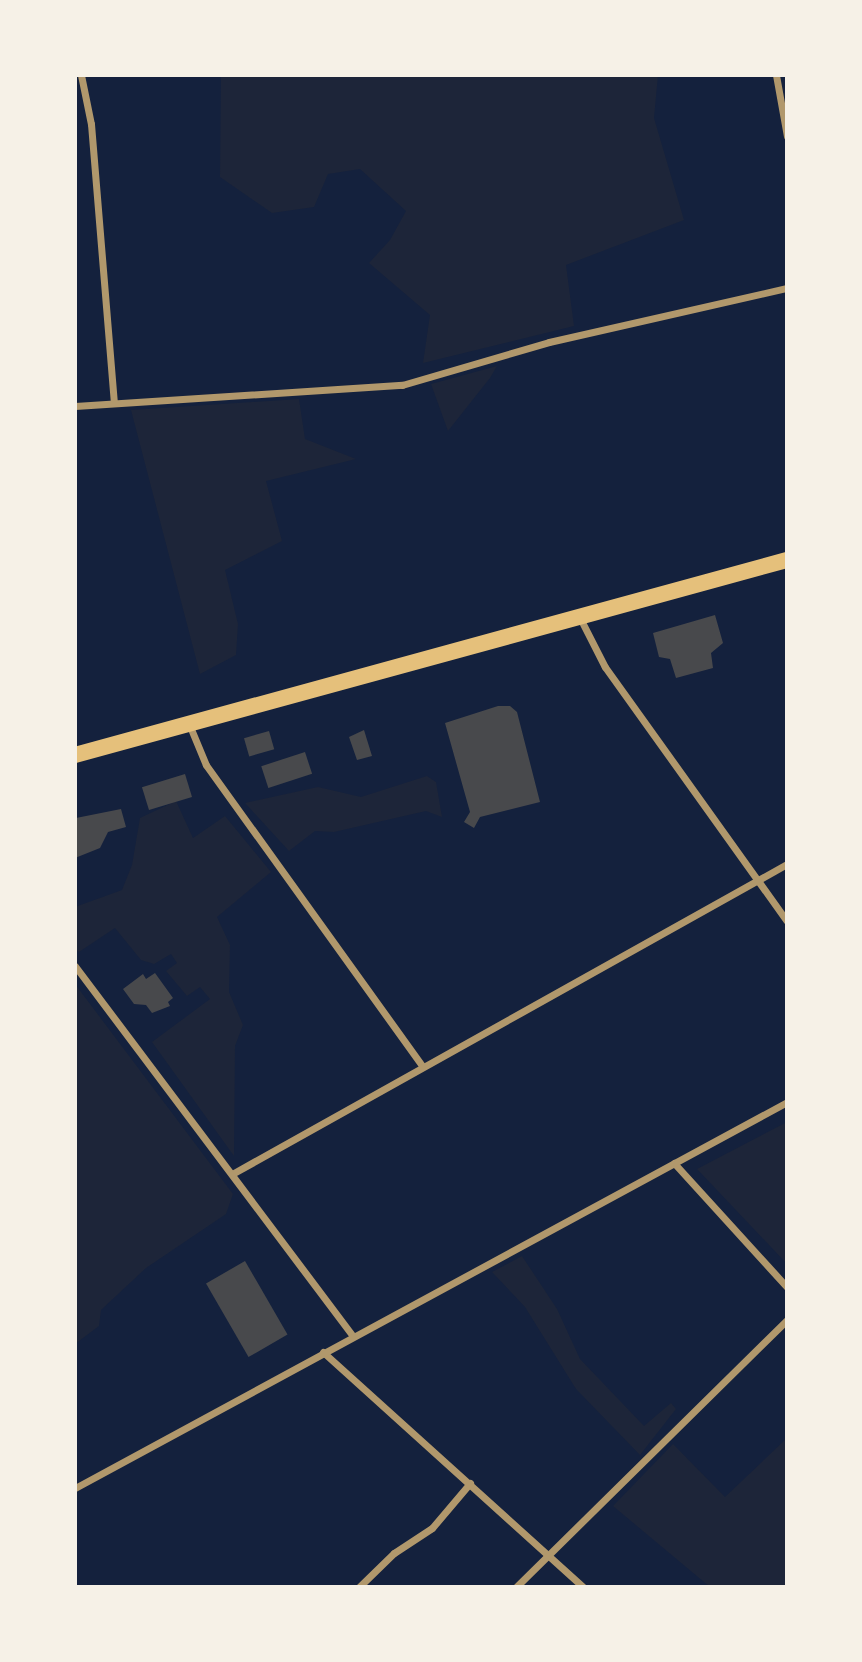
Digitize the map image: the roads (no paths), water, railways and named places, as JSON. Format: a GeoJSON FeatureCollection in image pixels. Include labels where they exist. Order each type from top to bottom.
{"type":"FeatureCollection","features":[{"type":"Feature","properties":{"kind":"main road"},"geometry":{"type":"LineString","coordinates":[[75,755],[787,559]]}},
{"type":"Feature","properties":{"kind":"street"},"geometry":{"type":"LineString","coordinates":[[81,75],[92,124],[114,403]]}},
{"type":"Feature","properties":{"kind":"street"},"geometry":{"type":"LineString","coordinates":[[776,75],[787,136]]}},
{"type":"Feature","properties":{"kind":"street"},"geometry":{"type":"LineString","coordinates":[[75,406],[402,385],[549,342],[787,288]]}},
{"type":"Feature","properties":{"kind":"street"},"geometry":{"type":"LineString","coordinates":[[579,616],[605,667],[787,921]]}},
{"type":"Feature","properties":{"kind":"street"},"geometry":{"type":"LineString","coordinates":[[189,723],[208,769],[422,1066]]}},
{"type":"Feature","properties":{"kind":"street"},"geometry":{"type":"LineString","coordinates":[[232,1174],[787,864]]}},
{"type":"Feature","properties":{"kind":"street"},"geometry":{"type":"LineString","coordinates":[[75,966],[353,1336]]}},
{"type":"Feature","properties":{"kind":"street"},"geometry":{"type":"LineString","coordinates":[[75,1488],[787,1102]]}},
{"type":"Feature","properties":{"kind":"street"},"geometry":{"type":"LineString","coordinates":[[674,1163],[787,1287]]}},
{"type":"Feature","properties":{"kind":"street"},"geometry":{"type":"LineString","coordinates":[[516,1587],[547,1553],[787,1320]]}},
{"type":"Feature","properties":{"kind":"street"},"geometry":{"type":"LineString","coordinates":[[323,1352],[583,1587]]}},
{"type":"Feature","properties":{"kind":"street"},"geometry":{"type":"LineString","coordinates":[[359,1587],[394,1553],[432,1528],[470,1483]]}}]}
